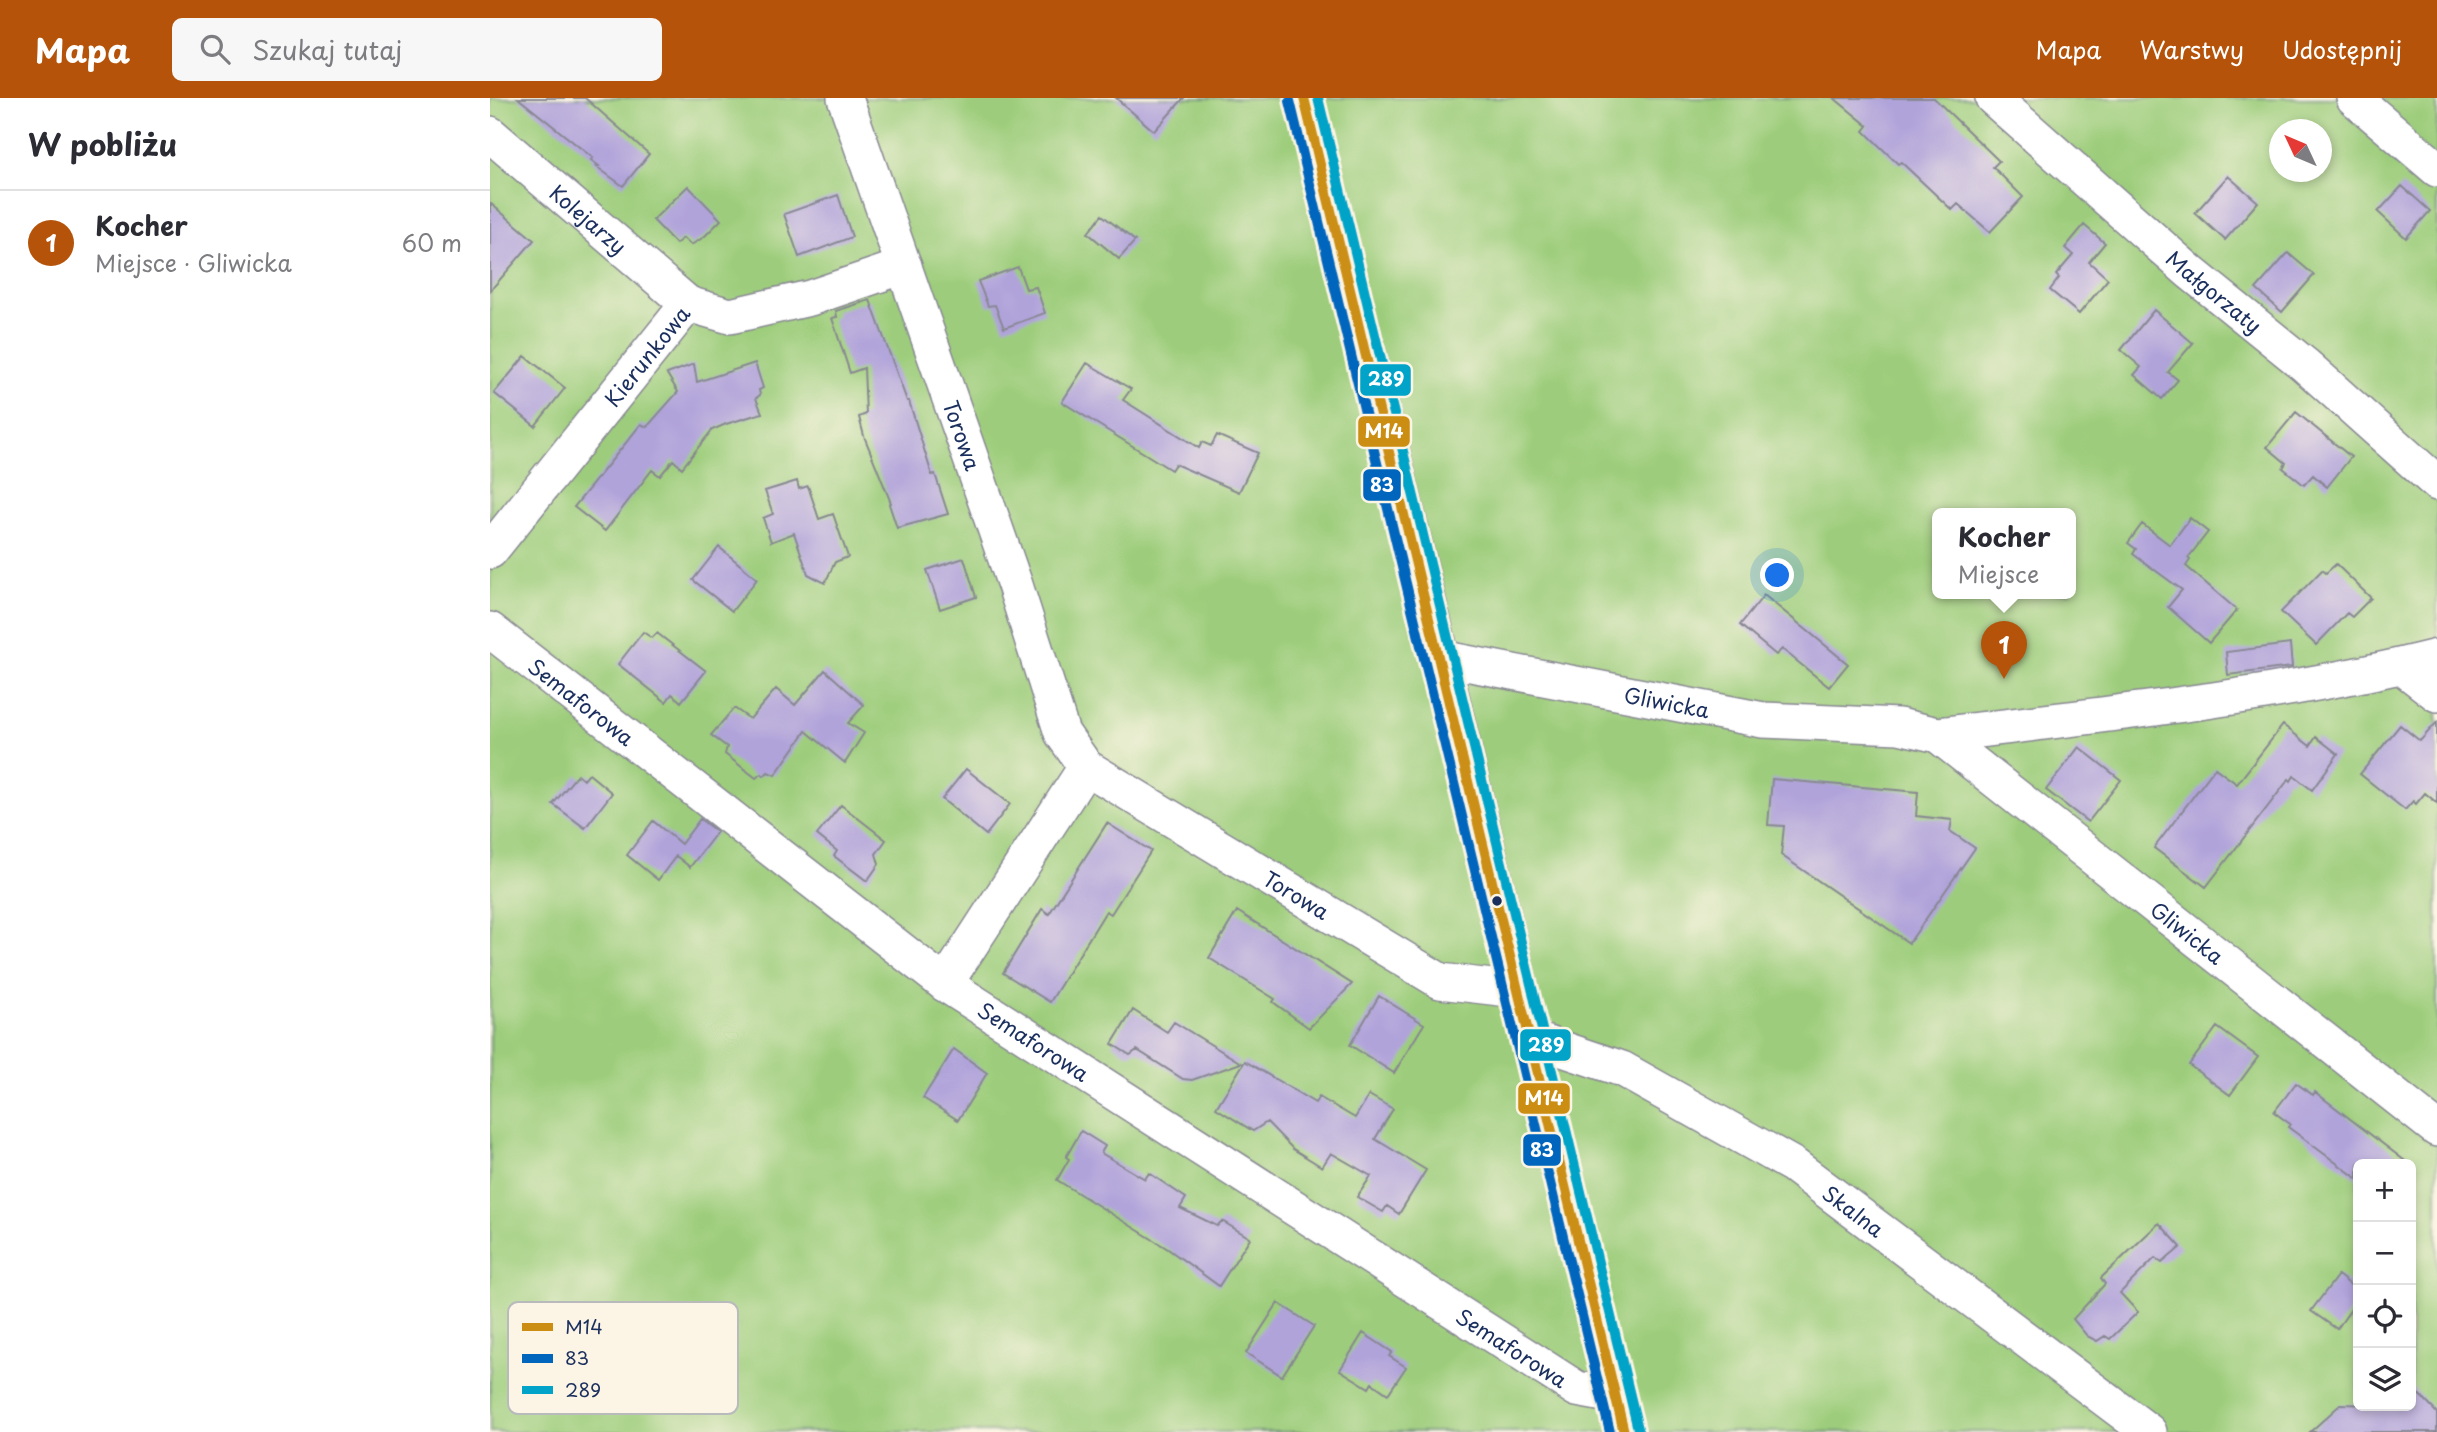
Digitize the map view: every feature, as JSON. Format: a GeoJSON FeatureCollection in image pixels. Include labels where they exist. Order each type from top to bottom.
{"type":"FeatureCollection","features":[{"type":"Feature","properties":{"kind":"main road"},"geometry":{"type":"LineString","coordinates":[[1304,98],[1620,1414]]}},
{"type":"Feature","properties":{"kind":"street","name":"Torowa"},"geometry":{"type":"LineString","coordinates":[[845,98],[1015,585],[1062,733],[1086,767],[1440,981],[1518,990]]}},
{"type":"Feature","properties":{"kind":"street","name":"Małgorzaty"},"geometry":{"type":"LineString","coordinates":[[1993,98],[2190,272],[2305,365],[2437,483]]}},
{"type":"Feature","properties":{"kind":"street"},"geometry":{"type":"LineString","coordinates":[[2354,98],[2437,169]]}},
{"type":"Feature","properties":{"kind":"street","name":"Kolejarzy"},"geometry":{"type":"LineString","coordinates":[[490,134],[688,304]]}},
{"type":"Feature","properties":{"kind":"street","name":"Kierunkowa"},"geometry":{"type":"LineString","coordinates":[[490,551],[688,304],[730,316],[810,298],[904,266]]}},
{"type":"Feature","properties":{"kind":"street","name":"Semaforowa"},"geometry":{"type":"LineString","coordinates":[[490,630],[946,984],[1620,1414]]}},
{"type":"Feature","properties":{"kind":"street","name":"Gliwicka"},"geometry":{"type":"LineString","coordinates":[[1440,658],[1763,720],[1899,726],[1938,736],[2235,697],[2437,657]]}},
{"type":"Feature","properties":{"kind":"street"},"geometry":{"type":"LineString","coordinates":[[2401,666],[2437,694]]}},
{"type":"Feature","properties":{"kind":"street","name":"Gliwicka"},"geometry":{"type":"LineString","coordinates":[[1938,736],[2437,1129]]}},
{"type":"Feature","properties":{"kind":"street"},"geometry":{"type":"LineString","coordinates":[[946,984],[1086,767]]}},
{"type":"Feature","properties":{"kind":"street","name":"Skalna"},"geometry":{"type":"LineString","coordinates":[[1530,1038],[1622,1069],[1793,1165],[2149,1432]]}},
{"type":"Feature","properties":{"kind":"green space"},"geometry":{"type":"Polygon","coordinates":[[[490,98],[2437,98],[2437,1432],[490,1432],[490,98]]]}},
{"type":"Feature","properties":{"kind":"building"},"geometry":{"type":"Polygon","coordinates":[[[518,98],[585,98],[649,154],[623,186],[597,167],[599,166],[591,160],[593,158],[518,98]]]}},
{"type":"Feature","properties":{"kind":"building"},"geometry":{"type":"Polygon","coordinates":[[[1116,98],[1184,98],[1154,131],[1116,98]]]}},
{"type":"Feature","properties":{"kind":"building"},"geometry":{"type":"Polygon","coordinates":[[[1834,98],[1934,98],[1999,161],[1993,167],[2023,197],[1990,232],[1958,204],[1952,210],[1901,162],[1898,164],[1864,131],[1868,126],[1834,98]]]}},
{"type":"Feature","properties":{"kind":"building"},"geometry":{"type":"Polygon","coordinates":[[[2228,176],[2258,202],[2225,240],[2195,213],[2228,176]]]}},
{"type":"Feature","properties":{"kind":"building"},"geometry":{"type":"Polygon","coordinates":[[[688,186],[721,220],[704,237],[691,245],[683,238],[676,244],[653,220],[688,186]]]}},
{"type":"Feature","properties":{"kind":"building"},"geometry":{"type":"Polygon","coordinates":[[[2402,186],[2430,211],[2406,238],[2378,212],[2402,186]]]}},
{"type":"Feature","properties":{"kind":"building"},"geometry":{"type":"Polygon","coordinates":[[[838,195],[852,237],[799,257],[784,214],[838,195]]]}},
{"type":"Feature","properties":{"kind":"building"},"geometry":{"type":"Polygon","coordinates":[[[490,203],[534,240],[490,291],[490,203]]]}},
{"type":"Feature","properties":{"kind":"building"},"geometry":{"type":"Polygon","coordinates":[[[1102,215],[1135,241],[1119,259],[1088,233],[1102,215]]]}},
{"type":"Feature","properties":{"kind":"building"},"geometry":{"type":"Polygon","coordinates":[[[2084,225],[2105,243],[2089,262],[2108,279],[2079,314],[2050,290],[2059,278],[2056,275],[2073,255],[2065,248],[2084,225]]]}},
{"type":"Feature","properties":{"kind":"building"},"geometry":{"type":"Polygon","coordinates":[[[2288,253],[2314,275],[2282,312],[2256,289],[2288,253]]]}},
{"type":"Feature","properties":{"kind":"building"},"geometry":{"type":"Polygon","coordinates":[[[1018,267],[1026,289],[1036,287],[1045,313],[1004,328],[995,305],[988,306],[978,281],[1018,267]]]}},
{"type":"Feature","properties":{"kind":"building"},"geometry":{"type":"Polygon","coordinates":[[[870,300],[948,514],[897,528],[889,504],[891,503],[859,417],[866,414],[864,368],[850,373],[832,318],[837,317],[836,311],[870,300]]]}},
{"type":"Feature","properties":{"kind":"building"},"geometry":{"type":"Polygon","coordinates":[[[2154,310],[2193,343],[2168,372],[2178,380],[2162,399],[2134,375],[2141,367],[2121,350],[2154,310]]]}},
{"type":"Feature","properties":{"kind":"building"},"geometry":{"type":"Polygon","coordinates":[[[525,356],[565,388],[535,426],[494,393],[525,356]]]}},
{"type":"Feature","properties":{"kind":"building"},"geometry":{"type":"Polygon","coordinates":[[[755,363],[763,388],[759,390],[760,395],[756,398],[762,413],[712,430],[682,468],[673,460],[660,476],[652,470],[605,531],[574,507],[641,424],[647,427],[678,392],[667,374],[694,364],[697,382],[755,363]]]}},
{"type":"Feature","properties":{"kind":"building"},"geometry":{"type":"Polygon","coordinates":[[[1087,363],[1131,389],[1123,400],[1199,448],[1202,442],[1211,446],[1217,435],[1258,453],[1239,492],[1175,464],[1171,470],[1062,402],[1087,363]]]}},
{"type":"Feature","properties":{"kind":"building"},"geometry":{"type":"Polygon","coordinates":[[[2296,412],[2351,457],[2327,487],[2313,475],[2304,485],[2283,468],[2286,463],[2267,447],[2296,412]]]}},
{"type":"Feature","properties":{"kind":"building"},"geometry":{"type":"Polygon","coordinates":[[[797,481],[799,489],[808,486],[819,519],[833,514],[848,557],[835,562],[825,583],[808,574],[794,533],[771,542],[763,518],[773,514],[765,491],[797,481]]]}},
{"type":"Feature","properties":{"kind":"building"},"geometry":{"type":"Polygon","coordinates":[[[2190,518],[2208,532],[2188,558],[2190,560],[2186,566],[2237,610],[2209,643],[2168,607],[2182,590],[2133,554],[2136,549],[2128,543],[2142,524],[2170,545],[2190,518]]]}},
{"type":"Feature","properties":{"kind":"building"},"geometry":{"type":"Polygon","coordinates":[[[719,547],[757,579],[732,611],[693,580],[719,547]]]}},
{"type":"Feature","properties":{"kind":"building"},"geometry":{"type":"Polygon","coordinates":[[[964,558],[976,597],[940,609],[927,570],[964,558]]]}},
{"type":"Feature","properties":{"kind":"building"},"geometry":{"type":"Polygon","coordinates":[[[2336,564],[2371,598],[2352,617],[2347,613],[2316,645],[2281,612],[2322,570],[2326,573],[2336,564]]]}},
{"type":"Feature","properties":{"kind":"building"},"geometry":{"type":"Polygon","coordinates":[[[1764,595],[1848,664],[1829,687],[1782,649],[1776,655],[1740,625],[1764,595]]]}},
{"type":"Feature","properties":{"kind":"building"},"geometry":{"type":"Polygon","coordinates":[[[643,632],[652,638],[657,633],[706,671],[681,702],[672,694],[666,702],[618,664],[643,632]]]}},
{"type":"Feature","properties":{"kind":"building"},"geometry":{"type":"Polygon","coordinates":[[[2290,644],[2292,667],[2228,675],[2226,652],[2290,644]]]}},
{"type":"Feature","properties":{"kind":"building"},"geometry":{"type":"Polygon","coordinates":[[[825,670],[864,705],[848,723],[864,733],[845,763],[806,731],[775,775],[768,772],[756,778],[725,754],[727,747],[711,735],[734,708],[750,719],[776,689],[795,705],[825,670]]]}},
{"type":"Feature","properties":{"kind":"building"},"geometry":{"type":"Polygon","coordinates":[[[2437,722],[2437,803],[2425,793],[2416,804],[2413,801],[2405,810],[2360,774],[2400,725],[2420,741],[2437,722]]]}},
{"type":"Feature","properties":{"kind":"building"},"geometry":{"type":"Polygon","coordinates":[[[2283,725],[2310,746],[2316,737],[2338,754],[2312,790],[2294,776],[2291,781],[2289,779],[2206,887],[2154,848],[2215,768],[2237,784],[2283,725]]]}},
{"type":"Feature","properties":{"kind":"building"},"geometry":{"type":"Polygon","coordinates":[[[2079,747],[2121,780],[2088,822],[2046,790],[2079,747]]]}},
{"type":"Feature","properties":{"kind":"building"},"geometry":{"type":"Polygon","coordinates":[[[966,769],[1010,804],[986,835],[942,799],[966,769]]]}},
{"type":"Feature","properties":{"kind":"building"},"geometry":{"type":"Polygon","coordinates":[[[589,774],[612,793],[585,828],[553,804],[577,775],[584,780],[589,774]]]}},
{"type":"Feature","properties":{"kind":"building"},"geometry":{"type":"Polygon","coordinates":[[[1772,779],[1918,792],[1916,816],[1952,820],[1950,831],[1975,848],[1909,943],[1781,855],[1784,826],[1768,825],[1772,779]]]}},
{"type":"Feature","properties":{"kind":"building"},"geometry":{"type":"Polygon","coordinates":[[[841,805],[886,840],[876,854],[879,864],[867,881],[834,856],[837,851],[817,835],[841,805]]]}},
{"type":"Feature","properties":{"kind":"building"},"geometry":{"type":"Polygon","coordinates":[[[700,819],[717,832],[690,867],[676,856],[658,880],[627,855],[653,821],[681,844],[700,819]]]}},
{"type":"Feature","properties":{"kind":"building"},"geometry":{"type":"Polygon","coordinates":[[[1107,823],[1151,851],[1111,914],[1106,911],[1050,1002],[1003,973],[1042,909],[1049,914],[1107,823]]]}},
{"type":"Feature","properties":{"kind":"building"},"geometry":{"type":"Polygon","coordinates":[[[1237,911],[1352,984],[1309,1028],[1273,1002],[1275,999],[1209,958],[1237,911]]]}},
{"type":"Feature","properties":{"kind":"building"},"geometry":{"type":"Polygon","coordinates":[[[1379,996],[1424,1024],[1394,1073],[1350,1045],[1379,996]]]}},
{"type":"Feature","properties":{"kind":"building"},"geometry":{"type":"Polygon","coordinates":[[[1133,1010],[1167,1032],[1174,1022],[1241,1063],[1192,1080],[1183,1079],[1137,1050],[1130,1055],[1112,1044],[1133,1010]]]}},
{"type":"Feature","properties":{"kind":"building"},"geometry":{"type":"Polygon","coordinates":[[[2217,1027],[2258,1057],[2230,1095],[2189,1065],[2217,1027]]]}},
{"type":"Feature","properties":{"kind":"building"},"geometry":{"type":"Polygon","coordinates":[[[954,1049],[987,1073],[958,1120],[923,1098],[954,1049]]]}},
{"type":"Feature","properties":{"kind":"building"},"geometry":{"type":"Polygon","coordinates":[[[1245,1061],[1315,1103],[1319,1097],[1355,1118],[1369,1095],[1393,1109],[1375,1139],[1426,1170],[1399,1214],[1387,1206],[1383,1212],[1357,1197],[1371,1176],[1331,1153],[1322,1167],[1293,1149],[1267,1122],[1253,1131],[1216,1108],[1245,1061]]]}},
{"type":"Feature","properties":{"kind":"building"},"geometry":{"type":"Polygon","coordinates":[[[2296,1083],[2313,1095],[2315,1092],[2402,1159],[2353,1159],[2353,1175],[2288,1127],[2290,1124],[2274,1112],[2296,1083]]]}},
{"type":"Feature","properties":{"kind":"building"},"geometry":{"type":"Polygon","coordinates":[[[1081,1131],[1105,1146],[1101,1153],[1145,1179],[1149,1173],[1186,1198],[1180,1208],[1217,1226],[1222,1221],[1250,1238],[1219,1286],[1168,1249],[1057,1180],[1081,1131]]]}},
{"type":"Feature","properties":{"kind":"building"},"geometry":{"type":"Polygon","coordinates":[[[2159,1223],[2181,1247],[2162,1263],[2155,1258],[2120,1293],[2138,1312],[2110,1339],[2105,1336],[2097,1341],[2087,1336],[2073,1319],[2105,1284],[2101,1278],[2159,1223]]]}},
{"type":"Feature","properties":{"kind":"building"},"geometry":{"type":"Polygon","coordinates":[[[2338,1275],[2353,1287],[2353,1306],[2337,1329],[2311,1311],[2338,1275]]]}},
{"type":"Feature","properties":{"kind":"building"},"geometry":{"type":"Polygon","coordinates":[[[1278,1303],[1314,1326],[1282,1376],[1246,1353],[1278,1303]]]}},
{"type":"Feature","properties":{"kind":"building"},"geometry":{"type":"Polygon","coordinates":[[[1363,1333],[1392,1352],[1389,1356],[1406,1367],[1388,1394],[1372,1383],[1369,1388],[1340,1370],[1363,1333]]]}},
{"type":"Feature","properties":{"kind":"building"},"geometry":{"type":"Polygon","coordinates":[[[2416,1391],[2437,1413],[2437,1432],[2310,1432],[2341,1404],[2353,1404],[2353,1411],[2416,1411],[2416,1391]]]}},
{"type":"Feature","properties":{"kind":"transit line","name":"M14"},"geometry":{"type":"LineString","coordinates":[[1304,98],[1624,1432]]}},
{"type":"Feature","properties":{"kind":"transit line","name":"289"},"geometry":{"type":"LineString","coordinates":[[1318,98],[1638,1429]]}},
{"type":"Feature","properties":{"kind":"transit line","name":"83"},"geometry":{"type":"LineString","coordinates":[[1290,101],[1610,1432]]}},
{"type":"Feature","properties":{"kind":"place","name":"Kocher"},"geometry":{"type":"Point","coordinates":[2004,679]}}]}
